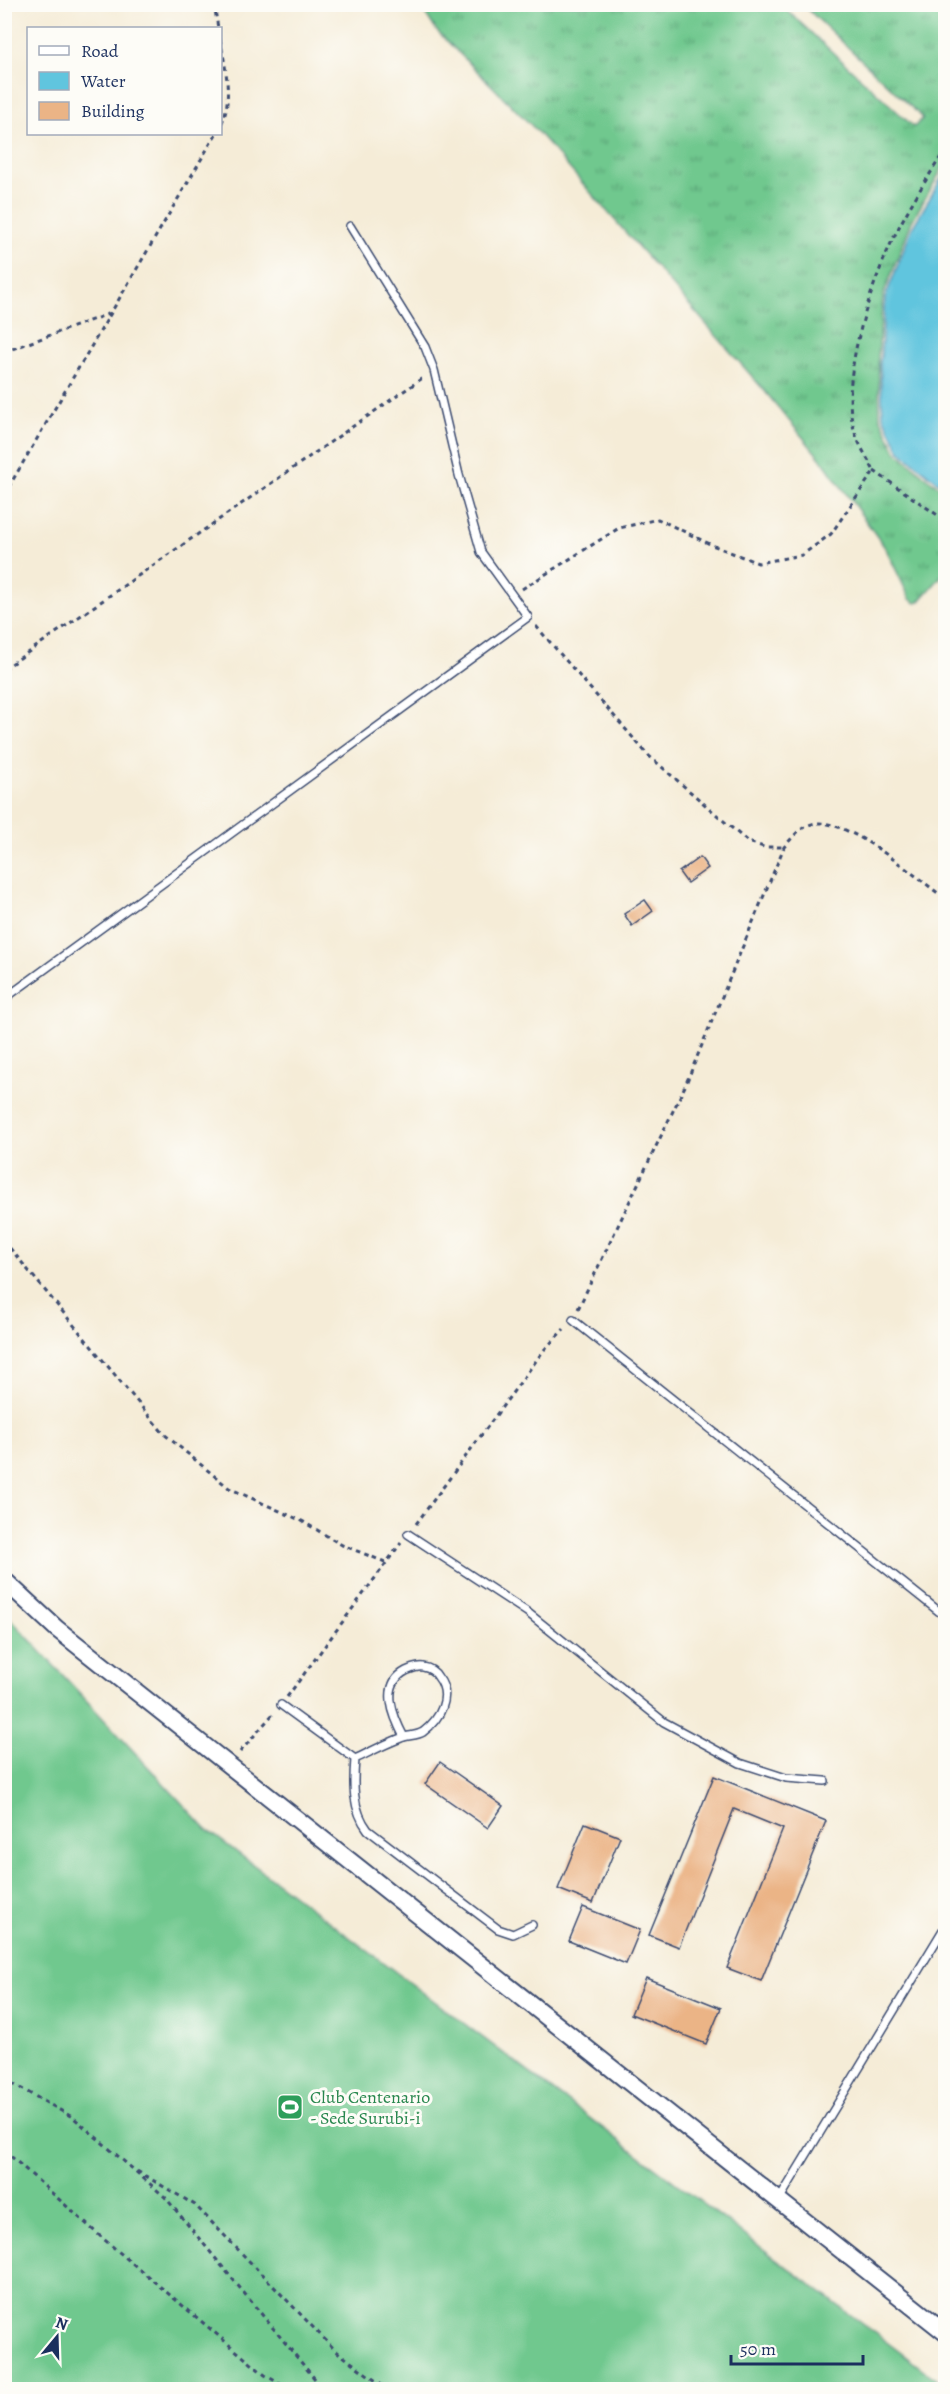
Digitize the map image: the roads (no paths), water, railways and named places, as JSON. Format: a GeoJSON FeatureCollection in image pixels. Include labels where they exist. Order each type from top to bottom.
{"type":"FeatureCollection","features":[{"type":"Feature","properties":{"kind":"street"},"geometry":{"type":"LineString","coordinates":[[4,1580],[57,1629],[945,2333]]}},
{"type":"Feature","properties":{"kind":"lane"},"geometry":{"type":"LineString","coordinates":[[4,999],[528,617],[481,552],[459,475],[434,370],[425,347],[350,226]]}},
{"type":"Feature","properties":{"kind":"lane"},"geometry":{"type":"LineString","coordinates":[[573,1320],[945,1617]]}},
{"type":"Feature","properties":{"kind":"lane"},"geometry":{"type":"LineString","coordinates":[[408,1534],[527,1612],[664,1722],[740,1763],[786,1778],[825,1780]]}},
{"type":"Feature","properties":{"kind":"lane"},"geometry":{"type":"LineString","coordinates":[[355,1759],[404,1737],[421,1733],[442,1710],[446,1692],[442,1681],[435,1672],[424,1667],[402,1673],[393,1684],[390,1701],[394,1718],[404,1737]]}},
{"type":"Feature","properties":{"kind":"lane"},"geometry":{"type":"LineString","coordinates":[[281,1705],[355,1759]]}},
{"type":"Feature","properties":{"kind":"lane"},"geometry":{"type":"LineString","coordinates":[[355,1759],[353,1783],[355,1801],[361,1820],[368,1830],[498,1929],[513,1934],[532,1925]]}},
{"type":"Feature","properties":{"kind":"lane"},"geometry":{"type":"LineString","coordinates":[[779,2200],[945,1925]]}},
{"type":"Feature","properties":{"kind":"water"},"geometry":{"type":"Polygon","coordinates":[[[945,172],[945,486],[900,451],[883,416],[880,365],[885,298],[912,228],[945,172]]]}},
{"type":"Feature","properties":{"kind":"place","name":"Club Centenario - Sede Surubi-i"},"geometry":{"type":"Point","coordinates":[290,2107]}}]}
